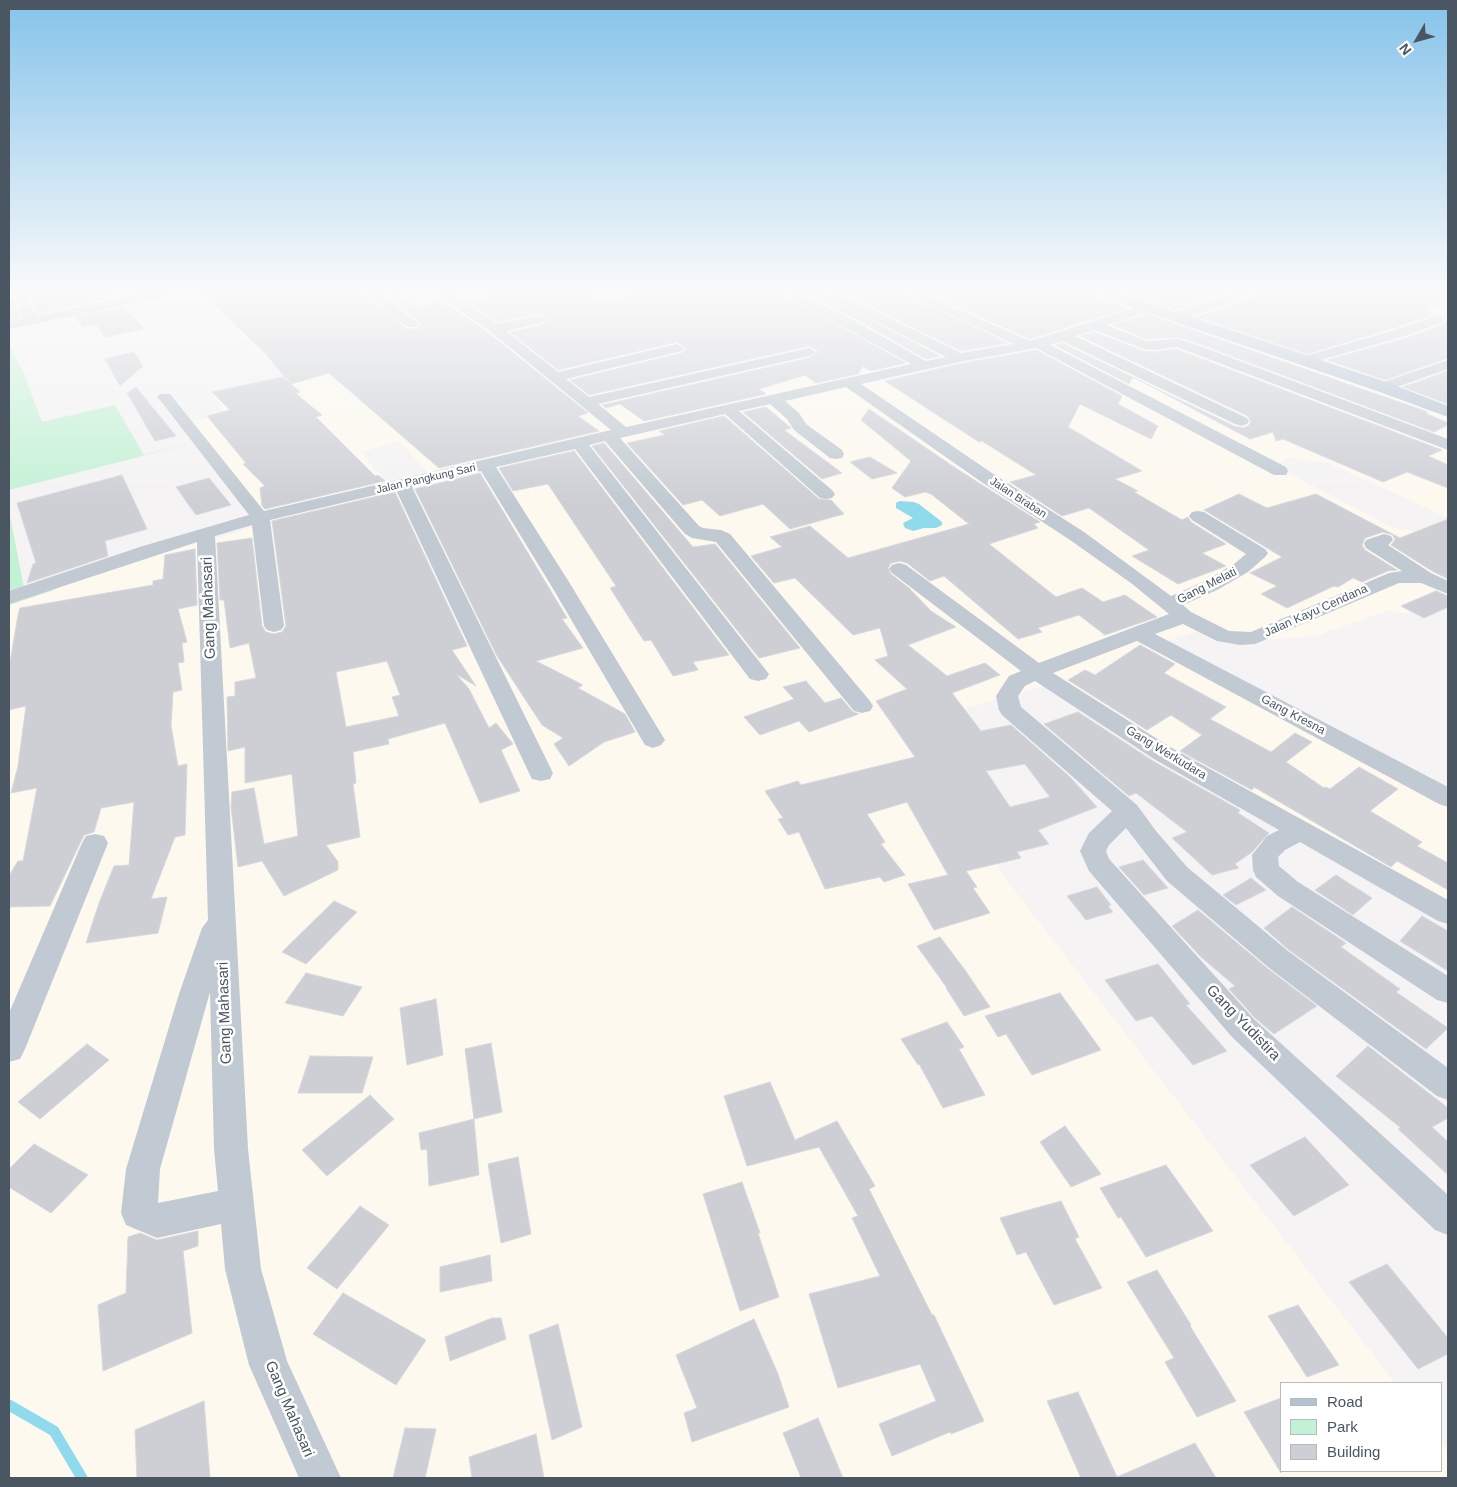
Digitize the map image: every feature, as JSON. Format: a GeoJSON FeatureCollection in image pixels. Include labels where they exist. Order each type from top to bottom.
{"type":"FeatureCollection","features":[{"type":"Feature","properties":{"kind":"main road"},"geometry":{"type":"LineString","coordinates":[[1310,363],[1383,387],[1448,412]]}},
{"type":"Feature","properties":{"kind":"street"},"geometry":{"type":"LineString","coordinates":[[539,363],[588,402],[616,434],[692,530],[699,534],[714,534],[723,538],[862,706]]}},
{"type":"Feature","properties":{"kind":"street"},"geometry":{"type":"LineString","coordinates":[[556,377],[613,363]]}},
{"type":"Feature","properties":{"kind":"street"},"geometry":{"type":"LineString","coordinates":[[588,402],[759,363]]}},
{"type":"Feature","properties":{"kind":"street"},"geometry":{"type":"LineString","coordinates":[[920,363],[925,366]]}},
{"type":"Feature","properties":{"kind":"street","name":"Jalan Pangkung Sari"},"geometry":{"type":"LineString","coordinates":[[9,598],[206,532],[260,517],[486,466],[616,434],[936,363]]}},
{"type":"Feature","properties":{"kind":"street"},"geometry":{"type":"LineString","coordinates":[[1069,363],[1280,471]]}},
{"type":"Feature","properties":{"kind":"street"},"geometry":{"type":"LineString","coordinates":[[1121,363],[1240,421]]}},
{"type":"Feature","properties":{"kind":"street"},"geometry":{"type":"LineString","coordinates":[[1234,363],[1448,445]]}},
{"type":"Feature","properties":{"kind":"street"},"geometry":{"type":"LineString","coordinates":[[1383,387],[1448,364]]}},
{"type":"Feature","properties":{"kind":"street","name":"Jalan Braban"},"geometry":{"type":"LineString","coordinates":[[850,383],[986,477],[1077,536],[1177,610]]}},
{"type":"Feature","properties":{"kind":"street"},"geometry":{"type":"LineString","coordinates":[[165,396],[260,517],[274,626]]}},
{"type":"Feature","properties":{"kind":"street"},"geometry":{"type":"LineString","coordinates":[[775,400],[793,416],[800,427],[836,454]]}},
{"type":"Feature","properties":{"kind":"street"},"geometry":{"type":"LineString","coordinates":[[728,410],[826,494]]}},
{"type":"Feature","properties":{"kind":"street"},"geometry":{"type":"LineString","coordinates":[[579,443],[758,674]]}},
{"type":"Feature","properties":{"kind":"street"},"geometry":{"type":"LineString","coordinates":[[486,466],[559,582],[653,740]]}},
{"type":"Feature","properties":{"kind":"street"},"geometry":{"type":"LineString","coordinates":[[402,484],[541,773]]}},
{"type":"Feature","properties":{"kind":"street","name":"Gang Melati"},"geometry":{"type":"LineString","coordinates":[[1177,610],[1210,586],[1241,568],[1258,553],[1198,516]]}},
{"type":"Feature","properties":{"kind":"street","name":"Gang Mahasari"},"geometry":{"type":"LineString","coordinates":[[206,532],[231,1149],[243,1269],[269,1365],[320,1478]]}},
{"type":"Feature","properties":{"kind":"street"},"geometry":{"type":"LineString","coordinates":[[1384,540],[1372,544],[1424,577]]}},
{"type":"Feature","properties":{"kind":"street","name":"Gang Werkudara"},"geometry":{"type":"LineString","coordinates":[[899,569],[1027,676],[1448,913]]}},
{"type":"Feature","properties":{"kind":"street","name":"Jalan Kayu Cendana"},"geometry":{"type":"LineString","coordinates":[[1177,610],[1224,637],[1256,638],[1396,577],[1424,577],[1448,588]]}},
{"type":"Feature","properties":{"kind":"street"},"geometry":{"type":"LineString","coordinates":[[1177,610],[1138,633],[1027,676],[1007,696],[1010,710],[1128,812],[1146,838],[1177,874],[1278,959],[1448,1086]]}},
{"type":"Feature","properties":{"kind":"street","name":"Gang Kresna"},"geometry":{"type":"LineString","coordinates":[[1138,633],[1448,798]]}},
{"type":"Feature","properties":{"kind":"street","name":"Gang Yudistira"},"geometry":{"type":"LineString","coordinates":[[1128,812],[1098,840],[1093,851],[1098,864],[1243,1028],[1448,1218]]}},
{"type":"Feature","properties":{"kind":"street"},"geometry":{"type":"LineString","coordinates":[[1300,830],[1276,843],[1265,855],[1266,870],[1288,889],[1448,991]]}},
{"type":"Feature","properties":{"kind":"street"},"geometry":{"type":"LineString","coordinates":[[9,1049],[95,843]]}},
{"type":"Feature","properties":{"kind":"street"},"geometry":{"type":"LineString","coordinates":[[221,914],[194,994],[143,1169],[139,1213],[157,1221],[236,1204]]}},
{"type":"Feature","properties":{"kind":"shaded area"},"geometry":{"type":"Polygon","coordinates":[[[274,363],[915,363],[930,373],[982,363],[1300,363],[1448,415],[1448,518],[1329,463],[1288,458],[1273,465],[1391,527],[1414,531],[1448,519],[1448,600],[1443,597],[1406,613],[1387,611],[1315,636],[1244,641],[1214,626],[1167,641],[1448,788],[1448,917],[1116,725],[1053,683],[899,728],[1016,892],[1394,1382],[1280,1382],[1280,1472],[1442,1472],[1442,1443],[1448,1452],[1448,1478],[9,1478],[9,605],[54,590],[25,593],[257,526],[180,425],[225,414],[214,395],[289,377],[274,363]],[[399,441],[361,452],[395,494],[438,484],[399,441]]]}},
{"type":"Feature","properties":{"kind":"green space"},"geometry":{"type":"Polygon","coordinates":[[[9,363],[19,363],[42,422],[115,405],[144,455],[194,443],[9,490],[9,363]]]}},
{"type":"Feature","properties":{"kind":"green space"},"geometry":{"type":"Polygon","coordinates":[[[9,511],[25,593],[57,589],[9,605],[9,511]]]}},
{"type":"Feature","properties":{"kind":"water"},"geometry":{"type":"Polygon","coordinates":[[[900,501],[919,504],[942,522],[942,525],[936,528],[924,528],[913,531],[905,528],[903,523],[913,518],[896,508],[896,503],[900,501]]]}},
{"type":"Feature","properties":{"kind":"building"},"geometry":{"type":"Polygon","coordinates":[[[107,363],[141,363],[143,366],[120,386],[107,363]]]}},
{"type":"Feature","properties":{"kind":"building"},"geometry":{"type":"Polygon","coordinates":[[[274,363],[526,363],[588,413],[578,416],[599,431],[439,468],[329,373],[291,384],[274,363]]]}},
{"type":"Feature","properties":{"kind":"building"},"geometry":{"type":"Polygon","coordinates":[[[550,363],[586,363],[558,370],[550,363]]]}},
{"type":"Feature","properties":{"kind":"building"},"geometry":{"type":"Polygon","coordinates":[[[639,363],[731,363],[589,395],[570,380],[639,363]]]}},
{"type":"Feature","properties":{"kind":"building"},"geometry":{"type":"Polygon","coordinates":[[[785,363],[904,363],[870,371],[863,366],[858,374],[816,383],[805,375],[759,389],[766,394],[644,421],[620,404],[606,408],[602,405],[785,363]]]}},
{"type":"Feature","properties":{"kind":"building"},"geometry":{"type":"Polygon","coordinates":[[[1061,363],[1122,396],[1118,404],[1158,426],[1151,439],[1080,404],[1068,427],[1142,471],[1115,479],[1138,491],[1134,492],[1182,520],[1188,517],[1191,522],[1226,544],[1202,553],[1226,566],[1178,584],[1132,556],[1149,550],[1089,508],[1062,516],[1010,482],[1036,475],[982,441],[979,442],[885,381],[959,364],[1061,363]]]}},
{"type":"Feature","properties":{"kind":"building"},"geometry":{"type":"Polygon","coordinates":[[[1090,363],[1105,363],[1133,377],[1129,384],[1090,363]]]}},
{"type":"Feature","properties":{"kind":"building"},"geometry":{"type":"Polygon","coordinates":[[[1138,363],[1214,363],[1442,450],[1428,456],[1448,465],[1448,488],[1407,472],[1383,482],[1283,439],[1276,441],[1273,432],[1250,439],[1139,380],[1234,426],[1242,428],[1248,426],[1251,422],[1248,416],[1138,363]]]}},
{"type":"Feature","properties":{"kind":"building"},"geometry":{"type":"Polygon","coordinates":[[[1252,363],[1289,363],[1428,412],[1425,413],[1448,423],[1448,425],[1434,432],[1252,363]]]}},
{"type":"Feature","properties":{"kind":"building"},"geometry":{"type":"Polygon","coordinates":[[[1337,363],[1433,363],[1385,380],[1337,363]]]}},
{"type":"Feature","properties":{"kind":"building"},"geometry":{"type":"Polygon","coordinates":[[[1448,371],[1448,404],[1403,387],[1448,371]]]}},
{"type":"Feature","properties":{"kind":"building"},"geometry":{"type":"Polygon","coordinates":[[[283,377],[300,392],[295,393],[322,415],[316,417],[375,476],[378,475],[385,481],[265,509],[262,506],[260,488],[265,486],[243,464],[246,463],[207,416],[230,410],[212,392],[283,377]]]}},
{"type":"Feature","properties":{"kind":"building"},"geometry":{"type":"Polygon","coordinates":[[[136,387],[176,436],[155,441],[127,393],[136,387]]]}},
{"type":"Feature","properties":{"kind":"building"},"geometry":{"type":"Polygon","coordinates":[[[766,407],[791,428],[784,430],[842,473],[822,479],[743,412],[766,407]]]}},
{"type":"Feature","properties":{"kind":"building"},"geometry":{"type":"Polygon","coordinates":[[[869,409],[951,465],[1040,522],[1034,524],[1038,528],[989,544],[1056,597],[1082,588],[1103,602],[1125,595],[1157,617],[1105,635],[1079,615],[1038,628],[1042,632],[1018,639],[944,576],[930,581],[907,563],[900,561],[891,563],[888,568],[891,574],[909,588],[931,611],[956,627],[908,645],[947,676],[985,663],[1000,675],[952,693],[981,731],[1011,725],[1070,777],[1097,807],[1038,830],[1049,844],[1017,852],[1021,858],[966,871],[977,887],[973,888],[990,913],[934,930],[908,884],[948,875],[907,802],[867,814],[885,842],[881,844],[905,875],[884,882],[880,877],[825,889],[799,832],[788,835],[778,819],[783,818],[765,791],[798,781],[801,785],[915,757],[876,701],[907,689],[875,660],[888,656],[880,628],[853,635],[795,578],[774,583],[751,556],[782,547],[770,537],[810,526],[848,558],[969,524],[931,494],[925,492],[905,497],[892,488],[911,461],[861,420],[869,409]],[[1025,764],[986,771],[1010,807],[1050,797],[1025,764]]]}},
{"type":"Feature","properties":{"kind":"building"},"geometry":{"type":"Polygon","coordinates":[[[724,416],[819,499],[831,500],[844,514],[790,529],[763,504],[720,516],[702,500],[683,505],[627,443],[665,435],[659,431],[724,416]]]}},
{"type":"Feature","properties":{"kind":"building"},"geometry":{"type":"Polygon","coordinates":[[[604,443],[693,547],[715,544],[800,648],[759,658],[592,446],[604,443]]]}},
{"type":"Feature","properties":{"kind":"building"},"geometry":{"type":"Polygon","coordinates":[[[574,451],[729,655],[693,662],[698,670],[673,676],[651,640],[644,641],[610,588],[616,586],[548,484],[513,491],[499,468],[574,451]]]}},
{"type":"Feature","properties":{"kind":"building"},"geometry":{"type":"Polygon","coordinates":[[[870,457],[897,473],[872,479],[850,462],[870,457]]]}},
{"type":"Feature","properties":{"kind":"building"},"geometry":{"type":"Polygon","coordinates":[[[480,473],[567,618],[562,619],[583,648],[536,661],[583,685],[578,688],[625,714],[635,732],[604,742],[569,766],[554,744],[563,738],[542,725],[497,656],[415,489],[480,473]]]}},
{"type":"Feature","properties":{"kind":"building"},"geometry":{"type":"Polygon","coordinates":[[[122,475],[147,529],[105,541],[108,556],[27,583],[33,564],[36,563],[17,503],[122,475]]]}},
{"type":"Feature","properties":{"kind":"building"},"geometry":{"type":"Polygon","coordinates":[[[209,478],[231,505],[196,515],[176,487],[209,478]]]}},
{"type":"Feature","properties":{"kind":"building"},"geometry":{"type":"Polygon","coordinates":[[[395,492],[467,646],[452,650],[476,686],[456,674],[469,689],[489,728],[496,723],[513,744],[501,750],[520,791],[480,803],[445,723],[388,739],[389,744],[353,752],[356,783],[353,784],[360,837],[326,845],[338,862],[338,870],[284,896],[262,861],[238,867],[231,807],[232,792],[254,788],[264,844],[298,836],[292,774],[245,783],[245,747],[228,751],[227,697],[235,696],[235,682],[256,678],[249,643],[230,648],[224,600],[220,600],[217,543],[252,538],[262,626],[266,632],[273,634],[282,632],[286,626],[272,521],[395,492]],[[387,661],[336,672],[346,727],[399,716],[392,697],[400,695],[387,661]]]}},
{"type":"Feature","properties":{"kind":"building"},"geometry":{"type":"Polygon","coordinates":[[[1239,494],[1267,508],[1316,494],[1400,538],[1448,519],[1448,579],[1391,545],[1395,540],[1393,535],[1383,532],[1365,538],[1362,545],[1365,550],[1397,570],[1388,571],[1362,582],[1353,578],[1338,587],[1334,586],[1287,608],[1261,594],[1277,586],[1250,573],[1282,557],[1204,510],[1239,494]]]}},
{"type":"Feature","properties":{"kind":"building"},"geometry":{"type":"Polygon","coordinates":[[[195,549],[197,605],[178,609],[187,642],[182,643],[184,662],[178,663],[182,690],[173,692],[171,726],[178,766],[187,764],[185,835],[175,837],[151,899],[167,897],[158,933],[86,943],[114,866],[129,865],[134,802],[101,808],[94,832],[84,835],[50,906],[9,907],[9,876],[18,861],[23,861],[37,788],[11,793],[18,766],[26,706],[9,710],[9,668],[18,615],[20,608],[153,585],[153,581],[163,579],[165,555],[195,549]]]}},
{"type":"Feature","properties":{"kind":"building"},"geometry":{"type":"Polygon","coordinates":[[[1436,591],[1448,596],[1448,607],[1424,618],[1401,606],[1436,591]]]}},
{"type":"Feature","properties":{"kind":"building"},"geometry":{"type":"Polygon","coordinates":[[[1140,645],[1175,664],[1164,673],[1226,707],[1210,719],[1271,752],[1295,733],[1312,742],[1286,762],[1324,788],[1330,789],[1359,767],[1398,789],[1370,811],[1422,842],[1417,846],[1448,863],[1448,890],[1397,861],[1391,867],[1254,787],[1252,790],[1180,751],[1202,735],[1171,715],[1147,730],[1068,680],[1085,670],[1095,675],[1140,645]]]}},
{"type":"Feature","properties":{"kind":"building"},"geometry":{"type":"Polygon","coordinates":[[[806,681],[825,703],[841,698],[853,712],[859,714],[809,732],[799,721],[760,735],[744,717],[794,699],[783,687],[806,681]]]}},
{"type":"Feature","properties":{"kind":"building"},"geometry":{"type":"Polygon","coordinates":[[[1078,712],[1153,761],[1240,810],[1238,813],[1269,833],[1252,852],[1235,864],[1239,868],[1212,875],[1172,838],[1187,832],[1136,793],[1129,796],[1044,724],[1078,712]]]}},
{"type":"Feature","properties":{"kind":"building"},"geometry":{"type":"Polygon","coordinates":[[[1143,860],[1168,888],[1144,895],[1119,867],[1143,860]]]}},
{"type":"Feature","properties":{"kind":"building"},"geometry":{"type":"Polygon","coordinates":[[[1336,875],[1372,898],[1353,915],[1315,890],[1336,875]]]}},
{"type":"Feature","properties":{"kind":"building"},"geometry":{"type":"Polygon","coordinates":[[[1251,878],[1266,890],[1236,905],[1223,895],[1251,878]]]}},
{"type":"Feature","properties":{"kind":"building"},"geometry":{"type":"Polygon","coordinates":[[[1097,887],[1111,905],[1108,906],[1113,912],[1086,920],[1067,896],[1097,887]]]}},
{"type":"Feature","properties":{"kind":"building"},"geometry":{"type":"Polygon","coordinates":[[[334,901],[357,912],[306,964],[282,952],[334,901]]]}},
{"type":"Feature","properties":{"kind":"building"},"geometry":{"type":"Polygon","coordinates":[[[1292,907],[1346,943],[1341,947],[1400,989],[1396,992],[1448,1028],[1426,1049],[1289,950],[1264,928],[1292,907]]]}},
{"type":"Feature","properties":{"kind":"building"},"geometry":{"type":"Polygon","coordinates":[[[1198,910],[1267,968],[1317,1006],[1274,1034],[1255,1018],[1229,989],[1235,986],[1201,957],[1172,926],[1198,910]]]}},
{"type":"Feature","properties":{"kind":"building"},"geometry":{"type":"Polygon","coordinates":[[[1422,916],[1448,931],[1448,971],[1400,941],[1422,916]]]}},
{"type":"Feature","properties":{"kind":"building"},"geometry":{"type":"Polygon","coordinates":[[[940,937],[990,1007],[964,1016],[917,946],[940,937]]]}},
{"type":"Feature","properties":{"kind":"building"},"geometry":{"type":"Polygon","coordinates":[[[1158,964],[1190,1004],[1186,1005],[1227,1051],[1193,1065],[1152,1016],[1136,1021],[1105,980],[1158,964]]]}},
{"type":"Feature","properties":{"kind":"building"},"geometry":{"type":"Polygon","coordinates":[[[306,973],[362,987],[343,1016],[285,1003],[306,973]]]}},
{"type":"Feature","properties":{"kind":"building"},"geometry":{"type":"Polygon","coordinates":[[[1060,993],[1101,1050],[1032,1075],[1006,1034],[998,1037],[985,1016],[1060,993]]]}},
{"type":"Feature","properties":{"kind":"building"},"geometry":{"type":"Polygon","coordinates":[[[436,999],[443,1055],[407,1065],[400,1008],[436,999]]]}},
{"type":"Feature","properties":{"kind":"building"},"geometry":{"type":"Polygon","coordinates":[[[947,1022],[964,1047],[959,1049],[985,1095],[943,1108],[919,1064],[901,1039],[947,1022]]]}},
{"type":"Feature","properties":{"kind":"building"},"geometry":{"type":"Polygon","coordinates":[[[491,1043],[502,1112],[474,1119],[465,1049],[491,1043]]]}},
{"type":"Feature","properties":{"kind":"building"},"geometry":{"type":"Polygon","coordinates":[[[87,1044],[109,1060],[40,1119],[18,1102],[87,1044]]]}},
{"type":"Feature","properties":{"kind":"building"},"geometry":{"type":"Polygon","coordinates":[[[1368,1046],[1448,1108],[1448,1118],[1432,1127],[1448,1142],[1448,1175],[1398,1129],[1401,1128],[1336,1076],[1368,1046]]]}},
{"type":"Feature","properties":{"kind":"building"},"geometry":{"type":"Polygon","coordinates":[[[310,1056],[373,1057],[362,1093],[298,1093],[310,1056]]]}},
{"type":"Feature","properties":{"kind":"building"},"geometry":{"type":"Polygon","coordinates":[[[770,1082],[795,1140],[837,1121],[875,1186],[869,1189],[932,1315],[934,1315],[984,1421],[951,1434],[950,1432],[892,1456],[879,1424],[936,1401],[920,1364],[838,1388],[809,1294],[880,1276],[852,1218],[858,1216],[819,1147],[747,1166],[724,1096],[770,1082]]]}},
{"type":"Feature","properties":{"kind":"building"},"geometry":{"type":"Polygon","coordinates":[[[370,1095],[394,1119],[327,1176],[302,1150],[370,1095]]]}},
{"type":"Feature","properties":{"kind":"building"},"geometry":{"type":"Polygon","coordinates":[[[474,1119],[479,1175],[429,1186],[427,1149],[421,1150],[419,1133],[474,1119]]]}},
{"type":"Feature","properties":{"kind":"building"},"geometry":{"type":"Polygon","coordinates":[[[1065,1126],[1101,1174],[1071,1187],[1040,1142],[1065,1126]]]}},
{"type":"Feature","properties":{"kind":"building"},"geometry":{"type":"Polygon","coordinates":[[[1305,1137],[1349,1185],[1294,1216],[1250,1165],[1305,1137]]]}},
{"type":"Feature","properties":{"kind":"building"},"geometry":{"type":"Polygon","coordinates":[[[34,1144],[88,1175],[51,1213],[9,1187],[9,1169],[34,1144]]]}},
{"type":"Feature","properties":{"kind":"building"},"geometry":{"type":"Polygon","coordinates":[[[518,1157],[531,1234],[501,1243],[488,1164],[518,1157]]]}},
{"type":"Feature","properties":{"kind":"building"},"geometry":{"type":"Polygon","coordinates":[[[1166,1165],[1213,1231],[1146,1257],[1121,1217],[1118,1218],[1100,1188],[1166,1165]]]}},
{"type":"Feature","properties":{"kind":"building"},"geometry":{"type":"Polygon","coordinates":[[[742,1182],[760,1233],[758,1233],[779,1297],[740,1311],[703,1194],[742,1182]]]}},
{"type":"Feature","properties":{"kind":"building"},"geometry":{"type":"Polygon","coordinates":[[[1061,1201],[1079,1237],[1075,1239],[1102,1288],[1054,1305],[1026,1252],[1017,1255],[1000,1218],[1061,1201]]]}},
{"type":"Feature","properties":{"kind":"building"},"geometry":{"type":"Polygon","coordinates":[[[360,1206],[389,1225],[337,1289],[307,1268],[360,1206]]]}},
{"type":"Feature","properties":{"kind":"building"},"geometry":{"type":"Polygon","coordinates":[[[198,1231],[198,1246],[183,1251],[192,1333],[103,1371],[98,1305],[126,1293],[128,1237],[140,1233],[157,1240],[198,1231]]]}},
{"type":"Feature","properties":{"kind":"building"},"geometry":{"type":"Polygon","coordinates":[[[490,1255],[492,1281],[440,1292],[440,1267],[490,1255]]]}},
{"type":"Feature","properties":{"kind":"building"},"geometry":{"type":"Polygon","coordinates":[[[1387,1264],[1448,1338],[1448,1354],[1418,1369],[1349,1282],[1387,1264]]]}},
{"type":"Feature","properties":{"kind":"building"},"geometry":{"type":"Polygon","coordinates":[[[1157,1270],[1236,1401],[1197,1417],[1165,1362],[1174,1358],[1127,1282],[1157,1270]]]}},
{"type":"Feature","properties":{"kind":"building"},"geometry":{"type":"Polygon","coordinates":[[[343,1293],[426,1340],[396,1385],[313,1334],[343,1293]]]}},
{"type":"Feature","properties":{"kind":"building"},"geometry":{"type":"Polygon","coordinates":[[[1298,1305],[1339,1365],[1307,1377],[1268,1316],[1298,1305]]]}},
{"type":"Feature","properties":{"kind":"building"},"geometry":{"type":"Polygon","coordinates":[[[492,1318],[501,1318],[506,1339],[450,1361],[445,1337],[492,1318]]]}},
{"type":"Feature","properties":{"kind":"building"},"geometry":{"type":"Polygon","coordinates":[[[754,1319],[778,1374],[789,1407],[692,1442],[684,1413],[697,1408],[676,1355],[754,1319]]]}},
{"type":"Feature","properties":{"kind":"building"},"geometry":{"type":"Polygon","coordinates":[[[558,1324],[582,1427],[552,1440],[529,1335],[558,1324]]]}},
{"type":"Feature","properties":{"kind":"building"},"geometry":{"type":"Polygon","coordinates":[[[1078,1392],[1117,1477],[1195,1443],[1216,1478],[1081,1478],[1047,1401],[1078,1392]]]}},
{"type":"Feature","properties":{"kind":"building"},"geometry":{"type":"Polygon","coordinates":[[[1280,1398],[1280,1471],[1244,1412],[1280,1398]]]}},
{"type":"Feature","properties":{"kind":"building"},"geometry":{"type":"Polygon","coordinates":[[[204,1401],[210,1478],[137,1478],[135,1430],[204,1401]]]}},
{"type":"Feature","properties":{"kind":"building"},"geometry":{"type":"Polygon","coordinates":[[[818,1418],[843,1478],[801,1478],[783,1433],[818,1418]]]}},
{"type":"Feature","properties":{"kind":"building"},"geometry":{"type":"Polygon","coordinates":[[[405,1428],[436,1429],[425,1478],[393,1478],[405,1428]]]}},
{"type":"Feature","properties":{"kind":"building"},"geometry":{"type":"Polygon","coordinates":[[[536,1434],[544,1478],[472,1478],[469,1457],[536,1434]]]}},
{"type":"Feature","properties":{"kind":"waterway"},"geometry":{"type":"LineString","coordinates":[[9,1405],[54,1431],[82,1478]]}}]}
